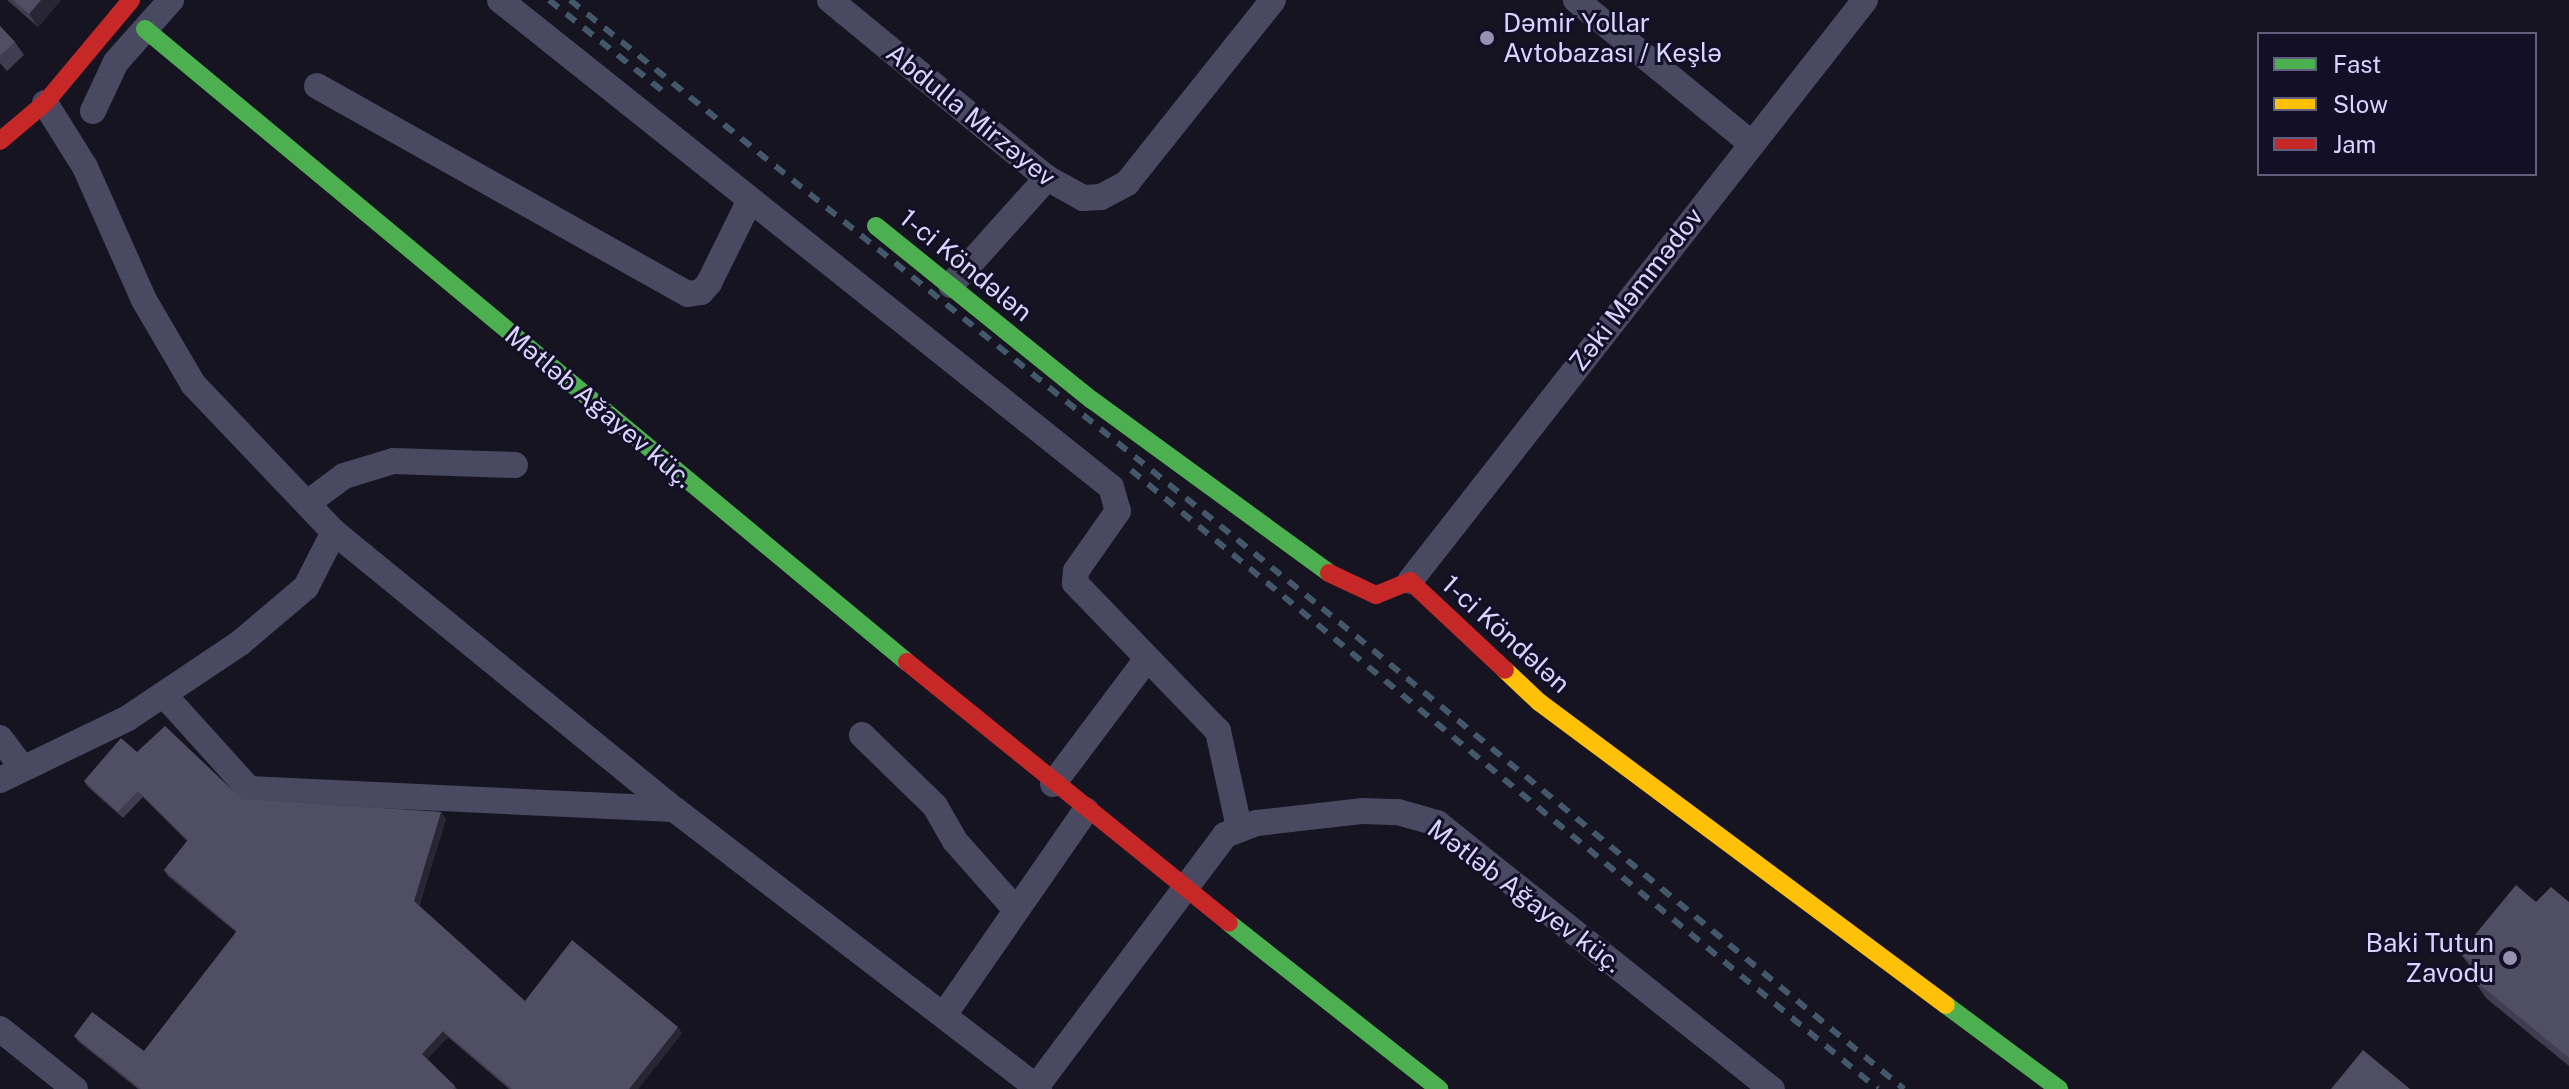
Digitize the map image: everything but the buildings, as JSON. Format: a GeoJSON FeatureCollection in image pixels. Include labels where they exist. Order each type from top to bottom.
{"type":"FeatureCollection","features":[{"type":"Feature","properties":{"kind":"street"},"geometry":{"type":"LineString","coordinates":[[0,141],[45,103],[131,0]]}},
{"type":"Feature","properties":{"kind":"street"},"geometry":{"type":"LineString","coordinates":[[93,111],[116,62],[171,0]]}},
{"type":"Feature","properties":{"kind":"street"},"geometry":{"type":"LineString","coordinates":[[45,103],[85,167],[144,300],[193,384],[309,502],[334,532],[674,809],[1038,1088],[1213,848],[1239,827],[1230,802],[1226,747],[1218,731],[1146,660],[1075,583],[1076,571],[1118,511],[1111,487],[749,202],[500,0]]}},
{"type":"Feature","properties":{"kind":"street","name":"Abdulla Mirzəyev"},"geometry":{"type":"LineString","coordinates":[[830,0],[1047,178],[1083,198],[1101,197],[1127,183],[1273,0]]}},
{"type":"Feature","properties":{"kind":"street"},"geometry":{"type":"LineString","coordinates":[[1576,0],[1751,143]]}},
{"type":"Feature","properties":{"kind":"street","name":"Zəki Məmmədov"},"geometry":{"type":"LineString","coordinates":[[1410,581],[1865,0]]}},
{"type":"Feature","properties":{"kind":"street","name":"Mətləb Ağayev küç."},"geometry":{"type":"LineString","coordinates":[[145,29],[1053,784],[1439,1089]]}},
{"type":"Feature","properties":{"kind":"street"},"geometry":{"type":"LineString","coordinates":[[317,86],[688,294],[701,292],[709,283],[749,202]]}},
{"type":"Feature","properties":{"kind":"street"},"geometry":{"type":"LineString","coordinates":[[951,285],[1047,178]]}},
{"type":"Feature","properties":{"kind":"street","name":"1-ci Köndələn"},"geometry":{"type":"LineString","coordinates":[[876,226],[1092,400],[1336,578],[1376,595],[1410,581],[1539,702],[2059,1089]]}},
{"type":"Feature","properties":{"kind":"street"},"geometry":{"type":"LineString","coordinates":[[309,502],[344,476],[393,461],[515,465]]}},
{"type":"Feature","properties":{"kind":"street"},"geometry":{"type":"LineString","coordinates":[[0,738],[10,773],[165,696],[284,610],[306,587],[334,532]]}},
{"type":"Feature","properties":{"kind":"street"},"geometry":{"type":"LineString","coordinates":[[1053,784],[1146,660]]}},
{"type":"Feature","properties":{"kind":"street"},"geometry":{"type":"LineString","coordinates":[[165,696],[249,789],[674,809]]}},
{"type":"Feature","properties":{"kind":"street"},"geometry":{"type":"LineString","coordinates":[[862,735],[935,806],[955,841],[1016,910]]}},
{"type":"Feature","properties":{"kind":"street"},"geometry":{"type":"LineString","coordinates":[[944,1015],[1086,810]]}},
{"type":"Feature","properties":{"kind":"street","name":"Mətləb Ağayev küç."},"geometry":{"type":"LineString","coordinates":[[1239,827],[1363,811],[1398,812],[1437,823],[1772,1089]]}},
{"type":"Feature","properties":{"kind":"street"},"geometry":{"type":"LineString","coordinates":[[0,1029],[75,1089]]}},
{"type":"Feature","properties":{"kind":"railway"},"geometry":{"type":"LineString","coordinates":[[549,0],[664,92]]}},
{"type":"Feature","properties":{"kind":"railway"},"geometry":{"type":"LineString","coordinates":[[570,0],[1322,608],[1904,1089]]}},
{"type":"Feature","properties":{"kind":"railway"},"geometry":{"type":"LineString","coordinates":[[1131,470],[1878,1089]]}},
{"type":"Feature","properties":{"kind":"traffic: fast"},"geometry":{"type":"LineString","coordinates":[[145,29],[907,662]]}},
{"type":"Feature","properties":{"kind":"traffic: fast"},"geometry":{"type":"LineString","coordinates":[[876,226],[1092,400],[1329,573]]}},
{"type":"Feature","properties":{"kind":"traffic: fast"},"geometry":{"type":"LineString","coordinates":[[1229,923],[1439,1089]]}},
{"type":"Feature","properties":{"kind":"traffic: fast"},"geometry":{"type":"LineString","coordinates":[[1946,1005],[2059,1089]]}},
{"type":"Feature","properties":{"kind":"traffic: slow"},"geometry":{"type":"LineString","coordinates":[[1505,670],[1539,702],[1946,1005]]}},
{"type":"Feature","properties":{"kind":"traffic: jam"},"geometry":{"type":"LineString","coordinates":[[0,141],[45,103],[131,0]]}},
{"type":"Feature","properties":{"kind":"traffic: jam"},"geometry":{"type":"LineString","coordinates":[[1329,573],[1376,595],[1410,581],[1505,670]]}},
{"type":"Feature","properties":{"kind":"traffic: jam"},"geometry":{"type":"LineString","coordinates":[[907,662],[1229,923]]}},
{"type":"Feature","properties":{"kind":"place","name":"Dəmir Yollar Avtobazası / Keşlə"},"geometry":{"type":"Point","coordinates":[1487,38]}},
{"type":"Feature","properties":{"kind":"place","name":"Baki Tutun Zavodu"},"geometry":{"type":"Point","coordinates":[2510,958]}}]}
